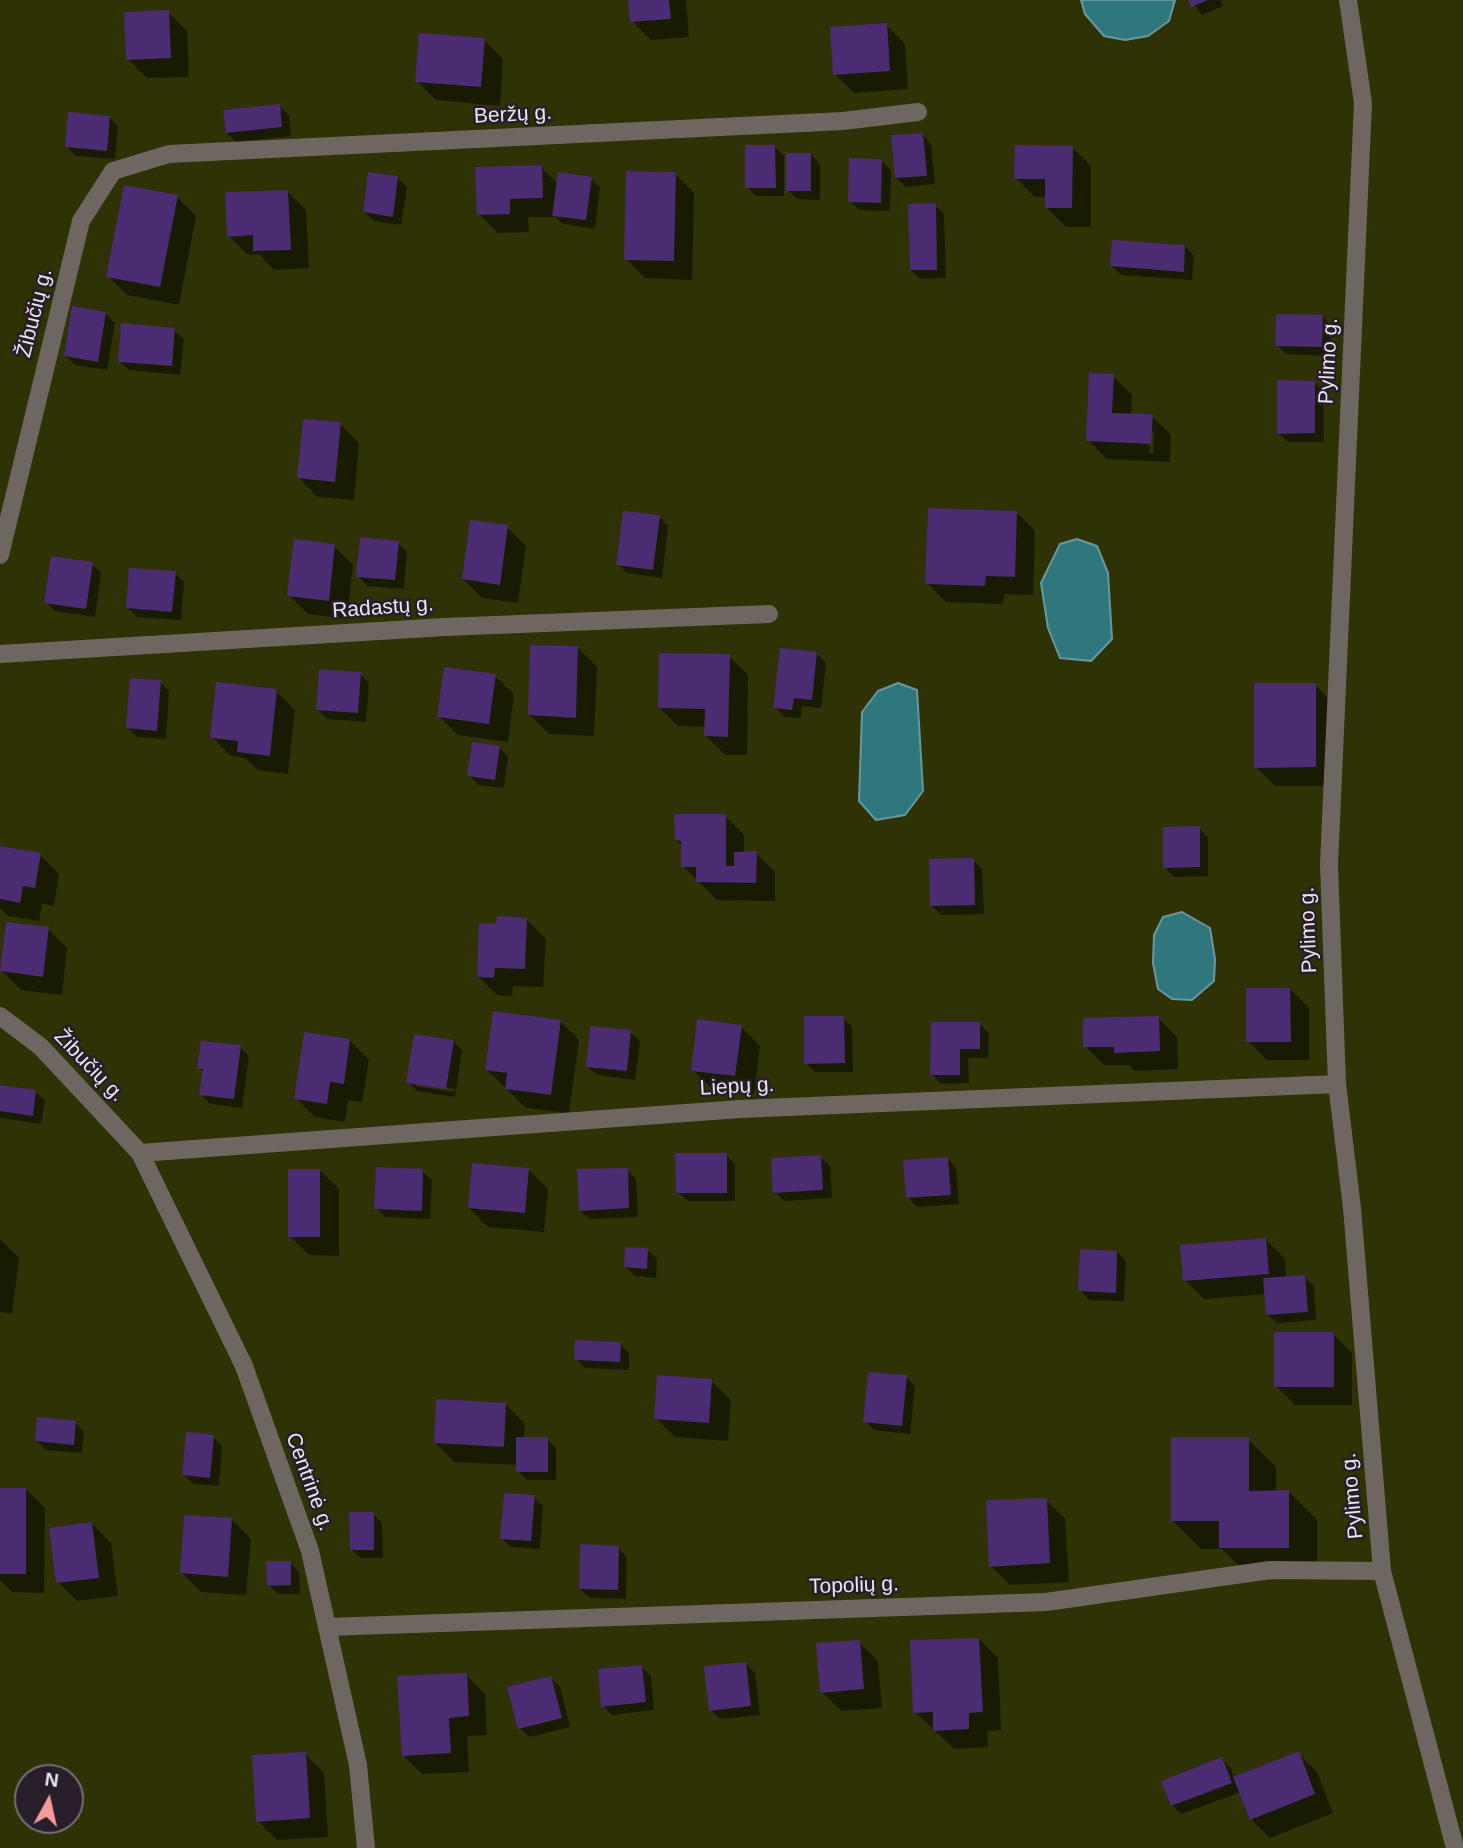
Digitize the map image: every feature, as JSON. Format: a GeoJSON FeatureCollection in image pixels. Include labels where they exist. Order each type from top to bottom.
{"type":"FeatureCollection","features":[{"type":"Feature","properties":{"kind":"street","name":"Pylimo g."},"geometry":{"type":"LineString","coordinates":[[1348,0],[1363,103],[1329,865],[1337,1084],[1352,1208],[1382,1571],[1455,1848]]}},
{"type":"Feature","properties":{"kind":"street","name":"Beržų g."},"geometry":{"type":"LineString","coordinates":[[113,171],[169,154],[843,121],[918,112]]}},
{"type":"Feature","properties":{"kind":"street","name":"Žibučių g."},"geometry":{"type":"LineString","coordinates":[[0,555],[81,221],[113,171]]}},
{"type":"Feature","properties":{"kind":"street","name":"Radastų g."},"geometry":{"type":"LineString","coordinates":[[0,654],[445,627],[769,614]]}},
{"type":"Feature","properties":{"kind":"street","name":"Žibučių g."},"geometry":{"type":"LineString","coordinates":[[0,1016],[41,1047],[140,1153]]}},
{"type":"Feature","properties":{"kind":"street","name":"Liepų g."},"geometry":{"type":"LineString","coordinates":[[140,1153],[740,1109],[1337,1084]]}},
{"type":"Feature","properties":{"kind":"street","name":"Centrinė g."},"geometry":{"type":"LineString","coordinates":[[140,1153],[243,1366],[310,1552],[358,1765],[366,1848]]}},
{"type":"Feature","properties":{"kind":"street","name":"Topolių g."},"geometry":{"type":"LineString","coordinates":[[327,1627],[1046,1602],[1270,1570],[1382,1571]]}},
{"type":"Feature","properties":{"kind":"green space"},"geometry":{"type":"Polygon","coordinates":[[[0,0],[1463,0],[1463,1848],[0,1848],[0,0]]]}},
{"type":"Feature","properties":{"kind":"water"},"geometry":{"type":"Polygon","coordinates":[[[1081,0],[1175,0],[1169,21],[1148,36],[1125,40],[1104,36],[1085,14],[1081,0]]]}},
{"type":"Feature","properties":{"kind":"water"},"geometry":{"type":"Polygon","coordinates":[[[1077,539],[1097,546],[1108,573],[1112,639],[1091,661],[1060,658],[1048,628],[1041,583],[1060,544],[1077,539]]]}},
{"type":"Feature","properties":{"kind":"water"},"geometry":{"type":"Polygon","coordinates":[[[898,683],[917,690],[923,791],[905,815],[876,820],[859,801],[862,712],[878,691],[898,683]]]}},
{"type":"Feature","properties":{"kind":"water"},"geometry":{"type":"Polygon","coordinates":[[[1182,912],[1210,928],[1215,959],[1214,981],[1192,1000],[1172,999],[1158,989],[1153,963],[1154,935],[1163,917],[1182,912]]]}},
{"type":"Feature","properties":{"kind":"building"},"geometry":{"type":"Polygon","coordinates":[[[628,0],[669,0],[671,19],[630,22],[628,0]]]}},
{"type":"Feature","properties":{"kind":"building"},"geometry":{"type":"Polygon","coordinates":[[[1188,0],[1208,0],[1191,7],[1188,0]]]}},
{"type":"Feature","properties":{"kind":"building"},"geometry":{"type":"Polygon","coordinates":[[[169,10],[171,58],[126,60],[124,12],[169,10]]]}},
{"type":"Feature","properties":{"kind":"building"},"geometry":{"type":"Polygon","coordinates":[[[887,23],[890,71],[833,75],[830,27],[887,23]]]}},
{"type":"Feature","properties":{"kind":"building"},"geometry":{"type":"Polygon","coordinates":[[[419,33],[485,38],[481,87],[415,82],[419,33]]]}},
{"type":"Feature","properties":{"kind":"building"},"geometry":{"type":"Polygon","coordinates":[[[280,104],[282,127],[226,133],[223,110],[280,104]]]}},
{"type":"Feature","properties":{"kind":"building"},"geometry":{"type":"Polygon","coordinates":[[[68,112],[110,116],[107,151],[65,147],[68,112]]]}},
{"type":"Feature","properties":{"kind":"building"},"geometry":{"type":"Polygon","coordinates":[[[923,133],[927,176],[895,178],[891,135],[923,133]]]}},
{"type":"Feature","properties":{"kind":"building"},"geometry":{"type":"Polygon","coordinates":[[[745,145],[775,145],[776,188],[745,188],[745,145]]]}},
{"type":"Feature","properties":{"kind":"building"},"geometry":{"type":"Polygon","coordinates":[[[1015,145],[1073,146],[1072,208],[1045,208],[1045,179],[1014,179],[1015,145]]]}},
{"type":"Feature","properties":{"kind":"building"},"geometry":{"type":"Polygon","coordinates":[[[786,153],[811,153],[811,191],[786,191],[786,153]]]}},
{"type":"Feature","properties":{"kind":"building"},"geometry":{"type":"Polygon","coordinates":[[[849,158],[882,159],[881,203],[848,202],[849,158]]]}},
{"type":"Feature","properties":{"kind":"building"},"geometry":{"type":"Polygon","coordinates":[[[542,165],[543,198],[510,199],[510,214],[477,215],[475,167],[542,165]]]}},
{"type":"Feature","properties":{"kind":"building"},"geometry":{"type":"Polygon","coordinates":[[[626,171],[676,172],[674,261],[624,260],[626,171]]]}},
{"type":"Feature","properties":{"kind":"building"},"geometry":{"type":"Polygon","coordinates":[[[368,172],[398,176],[393,217],[363,212],[368,172]]]}},
{"type":"Feature","properties":{"kind":"building"},"geometry":{"type":"Polygon","coordinates":[[[558,172],[592,177],[586,220],[552,216],[558,172]]]}},
{"type":"Feature","properties":{"kind":"building"},"geometry":{"type":"Polygon","coordinates":[[[124,185],[178,195],[160,287],[106,277],[124,185]]]}},
{"type":"Feature","properties":{"kind":"building"},"geometry":{"type":"Polygon","coordinates":[[[288,190],[291,250],[253,251],[253,235],[227,237],[225,192],[288,190]]]}},
{"type":"Feature","properties":{"kind":"building"},"geometry":{"type":"Polygon","coordinates":[[[936,203],[937,270],[910,270],[908,204],[936,203]]]}},
{"type":"Feature","properties":{"kind":"building"},"geometry":{"type":"Polygon","coordinates":[[[1112,240],[1185,245],[1184,272],[1110,266],[1112,240]]]}},
{"type":"Feature","properties":{"kind":"building"},"geometry":{"type":"Polygon","coordinates":[[[72,306],[106,312],[98,362],[64,356],[72,306]]]}},
{"type":"Feature","properties":{"kind":"building"},"geometry":{"type":"Polygon","coordinates":[[[1276,314],[1323,315],[1322,347],[1275,346],[1276,314]]]}},
{"type":"Feature","properties":{"kind":"building"},"geometry":{"type":"Polygon","coordinates":[[[121,323],[175,328],[172,366],[118,362],[121,323]]]}},
{"type":"Feature","properties":{"kind":"building"},"geometry":{"type":"Polygon","coordinates":[[[1089,373],[1114,374],[1112,413],[1153,414],[1151,444],[1086,441],[1089,373]]]}},
{"type":"Feature","properties":{"kind":"building"},"geometry":{"type":"Polygon","coordinates":[[[1277,380],[1315,381],[1315,433],[1277,434],[1277,380]]]}},
{"type":"Feature","properties":{"kind":"building"},"geometry":{"type":"Polygon","coordinates":[[[303,419],[341,422],[335,482],[297,478],[303,419]]]}},
{"type":"Feature","properties":{"kind":"building"},"geometry":{"type":"Polygon","coordinates":[[[928,508],[1017,511],[1015,577],[986,576],[985,586],[925,584],[928,508]]]}},
{"type":"Feature","properties":{"kind":"building"},"geometry":{"type":"Polygon","coordinates":[[[623,511],[660,515],[653,570],[616,565],[623,511]]]}},
{"type":"Feature","properties":{"kind":"building"},"geometry":{"type":"Polygon","coordinates":[[[470,520],[508,525],[500,585],[462,579],[470,520]]]}},
{"type":"Feature","properties":{"kind":"building"},"geometry":{"type":"Polygon","coordinates":[[[360,537],[399,541],[395,580],[356,577],[360,537]]]}},
{"type":"Feature","properties":{"kind":"building"},"geometry":{"type":"Polygon","coordinates":[[[294,539],[335,544],[329,601],[287,596],[294,539]]]}},
{"type":"Feature","properties":{"kind":"building"},"geometry":{"type":"Polygon","coordinates":[[[51,556],[93,562],[86,609],[44,603],[51,556]]]}},
{"type":"Feature","properties":{"kind":"building"},"geometry":{"type":"Polygon","coordinates":[[[129,568],[176,571],[172,612],[126,608],[129,568]]]}},
{"type":"Feature","properties":{"kind":"building"},"geometry":{"type":"Polygon","coordinates":[[[530,645],[578,646],[576,718],[528,715],[530,645]]]}},
{"type":"Feature","properties":{"kind":"building"},"geometry":{"type":"Polygon","coordinates":[[[780,648],[817,652],[812,700],[794,698],[792,710],[773,708],[780,648]]]}},
{"type":"Feature","properties":{"kind":"building"},"geometry":{"type":"Polygon","coordinates":[[[659,653],[730,654],[728,737],[704,736],[705,709],[658,708],[659,653]]]}},
{"type":"Feature","properties":{"kind":"building"},"geometry":{"type":"Polygon","coordinates":[[[444,667],[496,674],[489,724],[437,717],[444,667]]]}},
{"type":"Feature","properties":{"kind":"building"},"geometry":{"type":"Polygon","coordinates":[[[319,669],[361,672],[358,713],[316,710],[319,669]]]}},
{"type":"Feature","properties":{"kind":"building"},"geometry":{"type":"Polygon","coordinates":[[[130,678],[161,680],[157,731],[126,728],[130,678]]]}},
{"type":"Feature","properties":{"kind":"building"},"geometry":{"type":"Polygon","coordinates":[[[216,682],[277,689],[270,756],[237,752],[238,741],[210,738],[216,682]]]}},
{"type":"Feature","properties":{"kind":"building"},"geometry":{"type":"Polygon","coordinates":[[[1254,683],[1316,683],[1316,767],[1254,768],[1254,683]]]}},
{"type":"Feature","properties":{"kind":"building"},"geometry":{"type":"Polygon","coordinates":[[[472,742],[500,746],[495,780],[467,776],[472,742]]]}},
{"type":"Feature","properties":{"kind":"building"},"geometry":{"type":"Polygon","coordinates":[[[674,814],[726,814],[726,866],[734,866],[734,852],[757,851],[756,883],[696,882],[696,867],[681,867],[681,841],[675,840],[674,814]]]}},
{"type":"Feature","properties":{"kind":"building"},"geometry":{"type":"Polygon","coordinates":[[[1200,826],[1200,867],[1163,868],[1163,827],[1200,826]]]}},
{"type":"Feature","properties":{"kind":"building"},"geometry":{"type":"Polygon","coordinates":[[[0,846],[41,853],[35,888],[23,886],[20,903],[0,899],[0,846]]]}},
{"type":"Feature","properties":{"kind":"building"},"geometry":{"type":"Polygon","coordinates":[[[974,858],[975,905],[930,906],[929,859],[974,858]]]}},
{"type":"Feature","properties":{"kind":"building"},"geometry":{"type":"Polygon","coordinates":[[[497,916],[527,918],[525,969],[495,968],[494,978],[477,977],[479,923],[496,924],[497,916]]]}},
{"type":"Feature","properties":{"kind":"building"},"geometry":{"type":"Polygon","coordinates":[[[6,922],[49,927],[43,977],[0,971],[6,922]]]}},
{"type":"Feature","properties":{"kind":"building"},"geometry":{"type":"Polygon","coordinates":[[[1246,988],[1290,988],[1291,1042],[1246,1042],[1246,988]]]}},
{"type":"Feature","properties":{"kind":"building"},"geometry":{"type":"Polygon","coordinates":[[[493,1011],[561,1020],[551,1095],[505,1089],[507,1073],[485,1070],[493,1011]]]}},
{"type":"Feature","properties":{"kind":"building"},"geometry":{"type":"Polygon","coordinates":[[[804,1016],[844,1016],[845,1063],[804,1064],[804,1016]]]}},
{"type":"Feature","properties":{"kind":"building"},"geometry":{"type":"Polygon","coordinates":[[[1159,1016],[1160,1051],[1114,1053],[1114,1047],[1083,1047],[1083,1018],[1159,1016]]]}},
{"type":"Feature","properties":{"kind":"building"},"geometry":{"type":"Polygon","coordinates":[[[697,1019],[742,1025],[735,1076],[691,1071],[697,1019]]]}},
{"type":"Feature","properties":{"kind":"building"},"geometry":{"type":"Polygon","coordinates":[[[931,1022],[980,1022],[980,1049],[960,1049],[960,1075],[930,1075],[931,1022]]]}},
{"type":"Feature","properties":{"kind":"building"},"geometry":{"type":"Polygon","coordinates":[[[590,1026],[631,1030],[627,1071],[586,1067],[590,1026]]]}},
{"type":"Feature","properties":{"kind":"building"},"geometry":{"type":"Polygon","coordinates":[[[304,1032],[350,1039],[344,1084],[330,1082],[327,1104],[294,1099],[304,1032]]]}},
{"type":"Feature","properties":{"kind":"building"},"geometry":{"type":"Polygon","coordinates":[[[414,1034],[454,1040],[446,1089],[406,1083],[414,1034]]]}},
{"type":"Feature","properties":{"kind":"building"},"geometry":{"type":"Polygon","coordinates":[[[201,1041],[241,1045],[234,1099],[199,1095],[203,1069],[197,1069],[201,1041]]]}},
{"type":"Feature","properties":{"kind":"building"},"geometry":{"type":"Polygon","coordinates":[[[0,1085],[36,1090],[33,1116],[0,1111],[0,1085]]]}},
{"type":"Feature","properties":{"kind":"building"},"geometry":{"type":"Polygon","coordinates":[[[675,1153],[727,1153],[727,1193],[676,1193],[675,1153]]]}},
{"type":"Feature","properties":{"kind":"building"},"geometry":{"type":"Polygon","coordinates":[[[821,1155],[823,1190],[773,1193],[771,1158],[821,1155]]]}},
{"type":"Feature","properties":{"kind":"building"},"geometry":{"type":"Polygon","coordinates":[[[948,1157],[951,1195],[906,1198],[903,1160],[948,1157]]]}},
{"type":"Feature","properties":{"kind":"building"},"geometry":{"type":"Polygon","coordinates":[[[472,1163],[529,1168],[525,1213],[468,1208],[472,1163]]]}},
{"type":"Feature","properties":{"kind":"building"},"geometry":{"type":"Polygon","coordinates":[[[376,1167],[423,1169],[422,1211],[374,1209],[376,1167]]]}},
{"type":"Feature","properties":{"kind":"building"},"geometry":{"type":"Polygon","coordinates":[[[628,1168],[629,1208],[579,1211],[577,1169],[628,1168]]]}},
{"type":"Feature","properties":{"kind":"building"},"geometry":{"type":"Polygon","coordinates":[[[288,1169],[320,1169],[320,1237],[288,1237],[288,1169]]]}},
{"type":"Feature","properties":{"kind":"building"},"geometry":{"type":"Polygon","coordinates":[[[1266,1238],[1269,1274],[1183,1281],[1180,1245],[1266,1238]]]}},
{"type":"Feature","properties":{"kind":"building"},"geometry":{"type":"Polygon","coordinates":[[[625,1247],[648,1248],[647,1269],[624,1267],[625,1247]]]}},
{"type":"Feature","properties":{"kind":"building"},"geometry":{"type":"Polygon","coordinates":[[[1080,1249],[1117,1251],[1116,1293],[1078,1291],[1080,1249]]]}},
{"type":"Feature","properties":{"kind":"building"},"geometry":{"type":"Polygon","coordinates":[[[1305,1275],[1308,1312],[1266,1315],[1263,1278],[1305,1275]]]}},
{"type":"Feature","properties":{"kind":"building"},"geometry":{"type":"Polygon","coordinates":[[[1274,1332],[1334,1332],[1334,1387],[1274,1387],[1274,1332]]]}},
{"type":"Feature","properties":{"kind":"building"},"geometry":{"type":"Polygon","coordinates":[[[575,1340],[621,1342],[620,1362],[574,1360],[575,1340]]]}},
{"type":"Feature","properties":{"kind":"building"},"geometry":{"type":"Polygon","coordinates":[[[868,1372],[907,1375],[902,1426],[863,1422],[868,1372]]]}},
{"type":"Feature","properties":{"kind":"building"},"geometry":{"type":"Polygon","coordinates":[[[657,1375],[712,1379],[709,1423],[654,1419],[657,1375]]]}},
{"type":"Feature","properties":{"kind":"building"},"geometry":{"type":"Polygon","coordinates":[[[436,1399],[506,1403],[504,1447],[434,1443],[436,1399]]]}},
{"type":"Feature","properties":{"kind":"building"},"geometry":{"type":"Polygon","coordinates":[[[37,1417],[76,1421],[74,1445],[35,1441],[37,1417]]]}},
{"type":"Feature","properties":{"kind":"building"},"geometry":{"type":"Polygon","coordinates":[[[186,1432],[214,1435],[210,1478],[182,1475],[186,1432]]]}},
{"type":"Feature","properties":{"kind":"building"},"geometry":{"type":"Polygon","coordinates":[[[516,1437],[548,1437],[548,1472],[516,1472],[516,1437]]]}},
{"type":"Feature","properties":{"kind":"building"},"geometry":{"type":"Polygon","coordinates":[[[1171,1437],[1249,1437],[1249,1491],[1289,1490],[1289,1548],[1219,1548],[1219,1521],[1171,1521],[1171,1437]]]}},
{"type":"Feature","properties":{"kind":"building"},"geometry":{"type":"Polygon","coordinates":[[[0,1488],[26,1488],[26,1574],[0,1574],[0,1488]]]}},
{"type":"Feature","properties":{"kind":"building"},"geometry":{"type":"Polygon","coordinates":[[[504,1493],[535,1495],[531,1541],[500,1539],[504,1493]]]}},
{"type":"Feature","properties":{"kind":"building"},"geometry":{"type":"Polygon","coordinates":[[[1047,1498],[1050,1563],[989,1567],[986,1500],[1047,1498]]]}},
{"type":"Feature","properties":{"kind":"building"},"geometry":{"type":"Polygon","coordinates":[[[349,1512],[374,1512],[374,1550],[350,1550],[349,1512]]]}},
{"type":"Feature","properties":{"kind":"building"},"geometry":{"type":"Polygon","coordinates":[[[184,1515],[232,1518],[228,1577],[180,1573],[184,1515]]]}},
{"type":"Feature","properties":{"kind":"building"},"geometry":{"type":"Polygon","coordinates":[[[92,1522],[99,1578],[56,1583],[49,1528],[92,1522]]]}},
{"type":"Feature","properties":{"kind":"building"},"geometry":{"type":"Polygon","coordinates":[[[580,1544],[619,1546],[618,1590],[579,1589],[580,1544]]]}},
{"type":"Feature","properties":{"kind":"building"},"geometry":{"type":"Polygon","coordinates":[[[266,1561],[291,1561],[291,1585],[267,1586],[266,1561]]]}},
{"type":"Feature","properties":{"kind":"building"},"geometry":{"type":"Polygon","coordinates":[[[979,1638],[983,1712],[969,1713],[969,1729],[933,1731],[933,1712],[913,1713],[910,1640],[979,1638]]]}},
{"type":"Feature","properties":{"kind":"building"},"geometry":{"type":"Polygon","coordinates":[[[860,1640],[864,1689],[820,1693],[816,1643],[860,1640]]]}},
{"type":"Feature","properties":{"kind":"building"},"geometry":{"type":"Polygon","coordinates":[[[746,1662],[751,1706],[709,1711],[704,1666],[746,1662]]]}},
{"type":"Feature","properties":{"kind":"building"},"geometry":{"type":"Polygon","coordinates":[[[642,1665],[646,1702],[601,1707],[598,1669],[642,1665]]]}},
{"type":"Feature","properties":{"kind":"building"},"geometry":{"type":"Polygon","coordinates":[[[467,1673],[469,1716],[449,1718],[451,1753],[402,1756],[397,1676],[467,1673]]]}},
{"type":"Feature","properties":{"kind":"building"},"geometry":{"type":"Polygon","coordinates":[[[551,1676],[562,1718],[518,1729],[507,1687],[551,1676]]]}},
{"type":"Feature","properties":{"kind":"building"},"geometry":{"type":"Polygon","coordinates":[[[1299,1751],[1315,1794],[1250,1820],[1233,1777],[1299,1751]]]}},
{"type":"Feature","properties":{"kind":"building"},"geometry":{"type":"Polygon","coordinates":[[[306,1752],[310,1818],[256,1822],[252,1755],[306,1752]]]}},
{"type":"Feature","properties":{"kind":"building"},"geometry":{"type":"Polygon","coordinates":[[[1222,1757],[1232,1783],[1171,1806],[1161,1781],[1222,1757]]]}}]}
